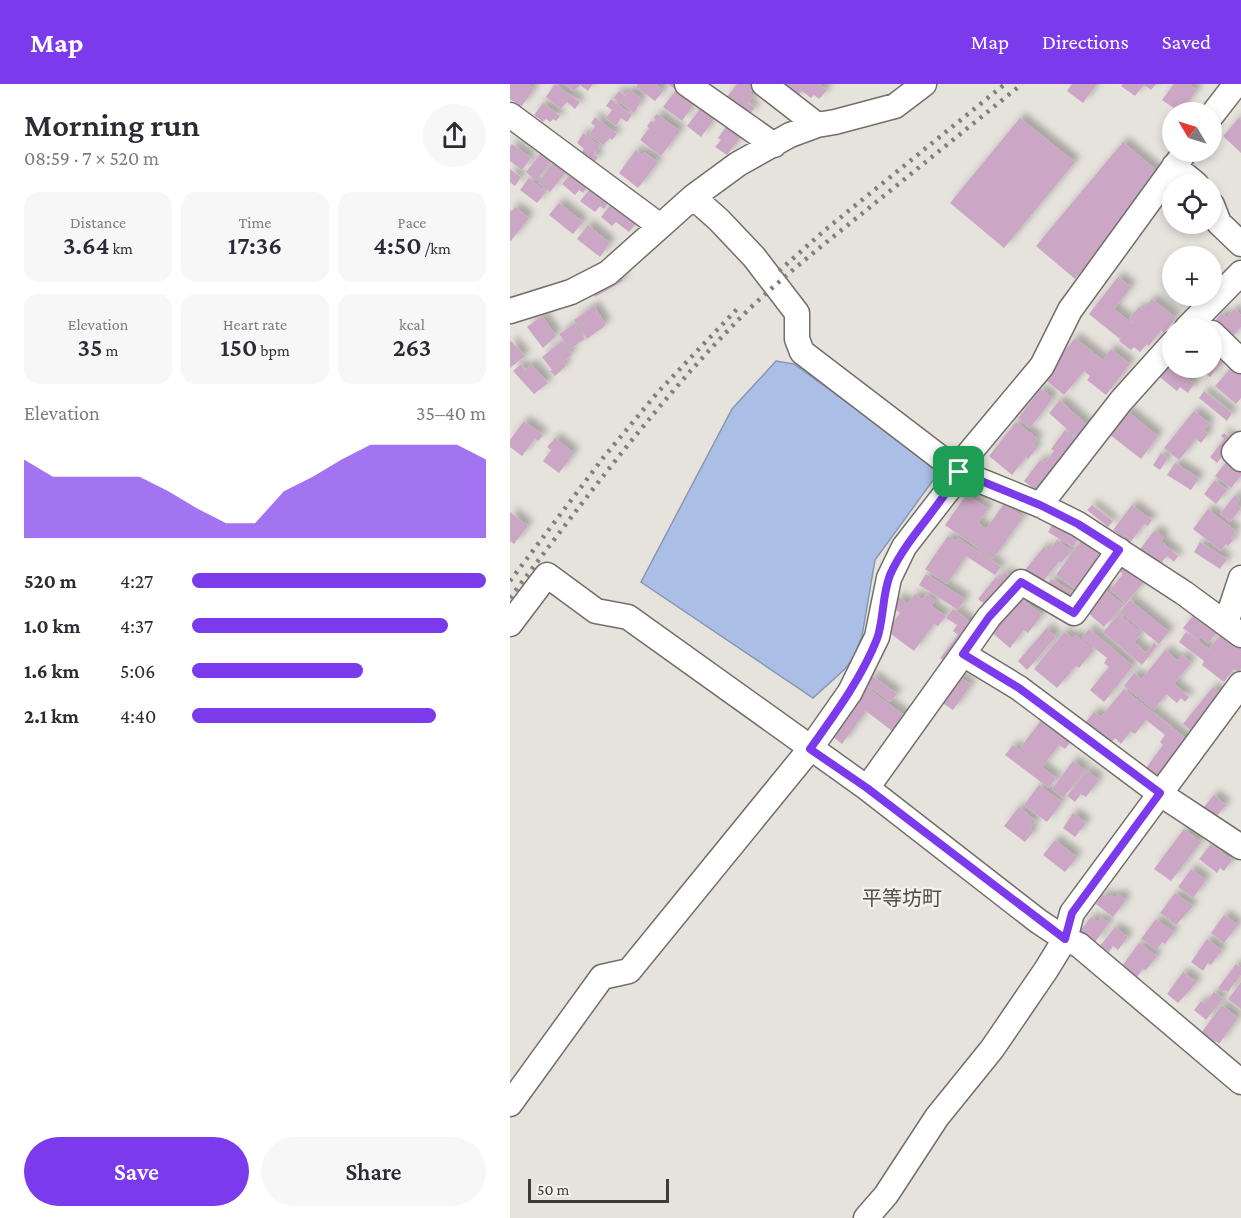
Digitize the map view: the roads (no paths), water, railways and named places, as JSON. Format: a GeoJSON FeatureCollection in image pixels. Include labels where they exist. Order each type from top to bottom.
{"type":"FeatureCollection","features":[{"type":"Feature","properties":{"kind":"street"},"geometry":{"type":"LineString","coordinates":[[687,84],[774,145]]}},
{"type":"Feature","properties":{"kind":"street"},"geometry":{"type":"LineString","coordinates":[[764,84],[816,125]]}},
{"type":"Feature","properties":{"kind":"street"},"geometry":{"type":"LineString","coordinates":[[510,311],[571,292],[608,273],[693,197],[738,164],[816,125],[895,106],[924,84]]}},
{"type":"Feature","properties":{"kind":"street"},"geometry":{"type":"LineString","coordinates":[[1222,102],[1236,84]]}},
{"type":"Feature","properties":{"kind":"street"},"geometry":{"type":"LineString","coordinates":[[510,115],[660,226]]}},
{"type":"Feature","properties":{"kind":"street"},"geometry":{"type":"LineString","coordinates":[[510,1104],[602,977],[629,971],[810,749],[850,692],[877,637],[889,578],[904,547],[952,485],[966,457],[1042,366],[1070,309],[1177,162]]}},
{"type":"Feature","properties":{"kind":"street"},"geometry":{"type":"LineString","coordinates":[[693,197],[719,220],[754,257],[797,314],[797,339],[802,352],[959,472],[1040,505],[1078,524],[1233,629],[1241,578]]}},
{"type":"Feature","properties":{"kind":"street"},"geometry":{"type":"LineString","coordinates":[[1222,226],[1241,244]]}},
{"type":"Feature","properties":{"kind":"street"},"geometry":{"type":"LineString","coordinates":[[1208,318],[1241,273]]}},
{"type":"Feature","properties":{"kind":"street"},"geometry":{"type":"LineString","coordinates":[[1222,345],[1241,361]]}},
{"type":"Feature","properties":{"kind":"street"},"geometry":{"type":"LineString","coordinates":[[1040,505],[1121,401],[1162,355]]}},
{"type":"Feature","properties":{"kind":"street"},"geometry":{"type":"LineString","coordinates":[[1241,444],[1234,452],[1241,459]]}},
{"type":"Feature","properties":{"kind":"street"},"geometry":{"type":"LineString","coordinates":[[867,788],[989,617],[1021,582],[1074,613],[1119,550]]}},
{"type":"Feature","properties":{"kind":"street"},"geometry":{"type":"LineString","coordinates":[[510,624],[547,575],[596,611],[628,617],[867,788],[1065,939],[1079,945],[1241,1082]]}},
{"type":"Feature","properties":{"kind":"street"},"geometry":{"type":"LineString","coordinates":[[963,654],[1019,688],[1160,793],[1241,847]]}},
{"type":"Feature","properties":{"kind":"street"},"geometry":{"type":"LineString","coordinates":[[866,1218],[886,1195],[936,1118],[992,1049],[1046,970],[1065,939],[1072,913],[1241,684]]}},
{"type":"Feature","properties":{"kind":"water"},"geometry":{"type":"Polygon","coordinates":[[[776,361],[794,364],[930,462],[935,471],[934,479],[875,560],[862,636],[854,657],[845,669],[813,698],[641,582],[732,409],[776,361]]]}},
{"type":"Feature","properties":{"kind":"railway"},"geometry":{"type":"LineString","coordinates":[[779,271],[825,230],[1005,84]]}},
{"type":"Feature","properties":{"kind":"railway"},"geometry":{"type":"LineString","coordinates":[[510,598],[651,417],[743,315],[802,262],[1022,84]]}},
{"type":"Feature","properties":{"kind":"railway"},"geometry":{"type":"LineString","coordinates":[[510,581],[603,458],[658,392],[737,309]]}},
{"type":"Feature","properties":{"kind":"district","name":"平等坊町"},"geometry":{"type":"Point","coordinates":[902,898]}}]}
